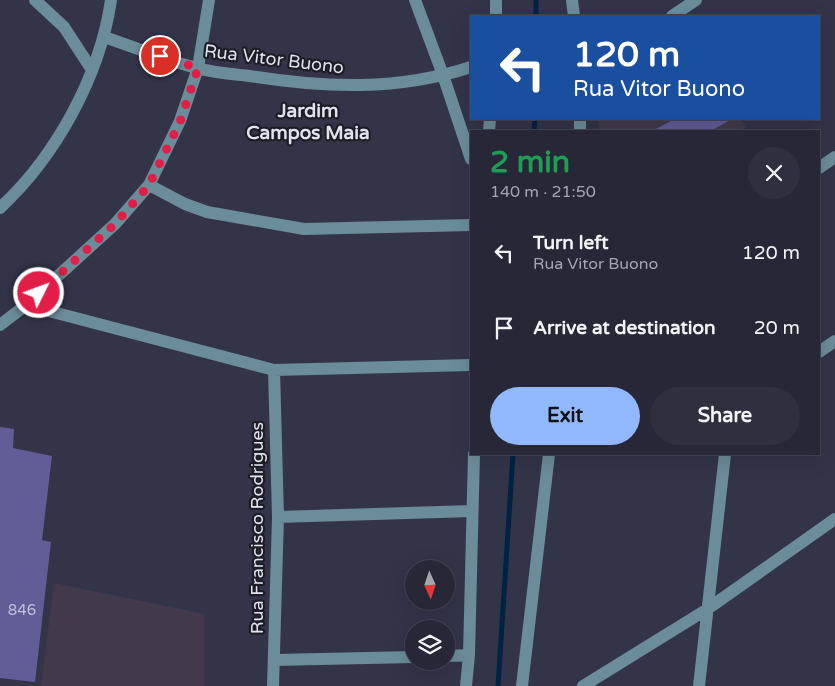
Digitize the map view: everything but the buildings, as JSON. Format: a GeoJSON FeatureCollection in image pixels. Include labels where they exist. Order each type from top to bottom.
{"type":"FeatureCollection","features":[{"type":"Feature","properties":{"kind":"street"},"geometry":{"type":"LineString","coordinates":[[35,0],[64,27],[92,70]]}},
{"type":"Feature","properties":{"kind":"street"},"geometry":{"type":"LineString","coordinates":[[0,208],[38,167],[66,125],[92,70],[104,37],[111,0]]}},
{"type":"Feature","properties":{"kind":"street"},"geometry":{"type":"LineString","coordinates":[[0,325],[26,305],[115,224],[149,185],[180,122],[198,68],[209,0]]}},
{"type":"Feature","properties":{"kind":"street"},"geometry":{"type":"LineString","coordinates":[[415,0],[470,156]]}},
{"type":"Feature","properties":{"kind":"street"},"geometry":{"type":"LineString","coordinates":[[496,0],[496,15]]}},
{"type":"Feature","properties":{"kind":"street"},"geometry":{"type":"LineString","coordinates":[[572,0],[574,15]]}},
{"type":"Feature","properties":{"kind":"street"},"geometry":{"type":"LineString","coordinates":[[674,15],[696,0]]}},
{"type":"Feature","properties":{"kind":"street","name":"Rua Vitor Buono"},"geometry":{"type":"LineString","coordinates":[[104,37],[198,68],[266,79],[325,85],[384,85],[443,75],[470,67]]}},
{"type":"Feature","properties":{"kind":"street"},"geometry":{"type":"LineString","coordinates":[[820,167],[835,157]]}},
{"type":"Feature","properties":{"kind":"street"},"geometry":{"type":"LineString","coordinates":[[149,185],[185,204],[207,212],[304,228],[470,225]]}},
{"type":"Feature","properties":{"kind":"street"},"geometry":{"type":"LineString","coordinates":[[26,305],[274,370],[470,365]]}},
{"type":"Feature","properties":{"kind":"street"},"geometry":{"type":"LineString","coordinates":[[820,351],[835,341]]}},
{"type":"Feature","properties":{"kind":"street","name":"Rua Francisco Rodrigues"},"geometry":{"type":"LineString","coordinates":[[273,686],[278,517],[274,370]]}},
{"type":"Feature","properties":{"kind":"street"},"geometry":{"type":"LineString","coordinates":[[466,686],[469,655],[474,455]]}},
{"type":"Feature","properties":{"kind":"street"},"geometry":{"type":"LineString","coordinates":[[522,686],[549,455]]}},
{"type":"Feature","properties":{"kind":"street"},"geometry":{"type":"LineString","coordinates":[[699,686],[724,455]]}},
{"type":"Feature","properties":{"kind":"street"},"geometry":{"type":"LineString","coordinates":[[278,517],[472,511]]}},
{"type":"Feature","properties":{"kind":"street"},"geometry":{"type":"LineString","coordinates":[[583,686],[706,610],[835,519]]}},
{"type":"Feature","properties":{"kind":"street"},"geometry":{"type":"LineString","coordinates":[[455,656],[469,655]]}},
{"type":"Feature","properties":{"kind":"street"},"geometry":{"type":"LineString","coordinates":[[274,660],[405,657]]}},
{"type":"Feature","properties":{"kind":"shaded area"},"geometry":{"type":"Polygon","coordinates":[[[598,120],[741,120],[746,127],[741,130],[599,130],[598,120]]]}},
{"type":"Feature","properties":{"kind":"shaded area"},"geometry":{"type":"Polygon","coordinates":[[[54,583],[204,614],[204,686],[41,686],[54,583]]]}},
{"type":"Feature","properties":{"kind":"waterway"},"geometry":{"type":"LineString","coordinates":[[536,0],[536,15]]}},
{"type":"Feature","properties":{"kind":"waterway"},"geometry":{"type":"LineString","coordinates":[[534,130],[535,120]]}},
{"type":"Feature","properties":{"kind":"waterway"},"geometry":{"type":"LineString","coordinates":[[498,686],[513,455]]}},
{"type":"Feature","properties":{"kind":"district","name":"Jardim Campos Maia"},"geometry":{"type":"Point","coordinates":[308,121]}},
{"type":"Feature","properties":{"kind":"route"},"geometry":{"type":"LineString","coordinates":[[39,293],[115,224],[149,185],[180,122],[198,68],[160,56]]}}]}
